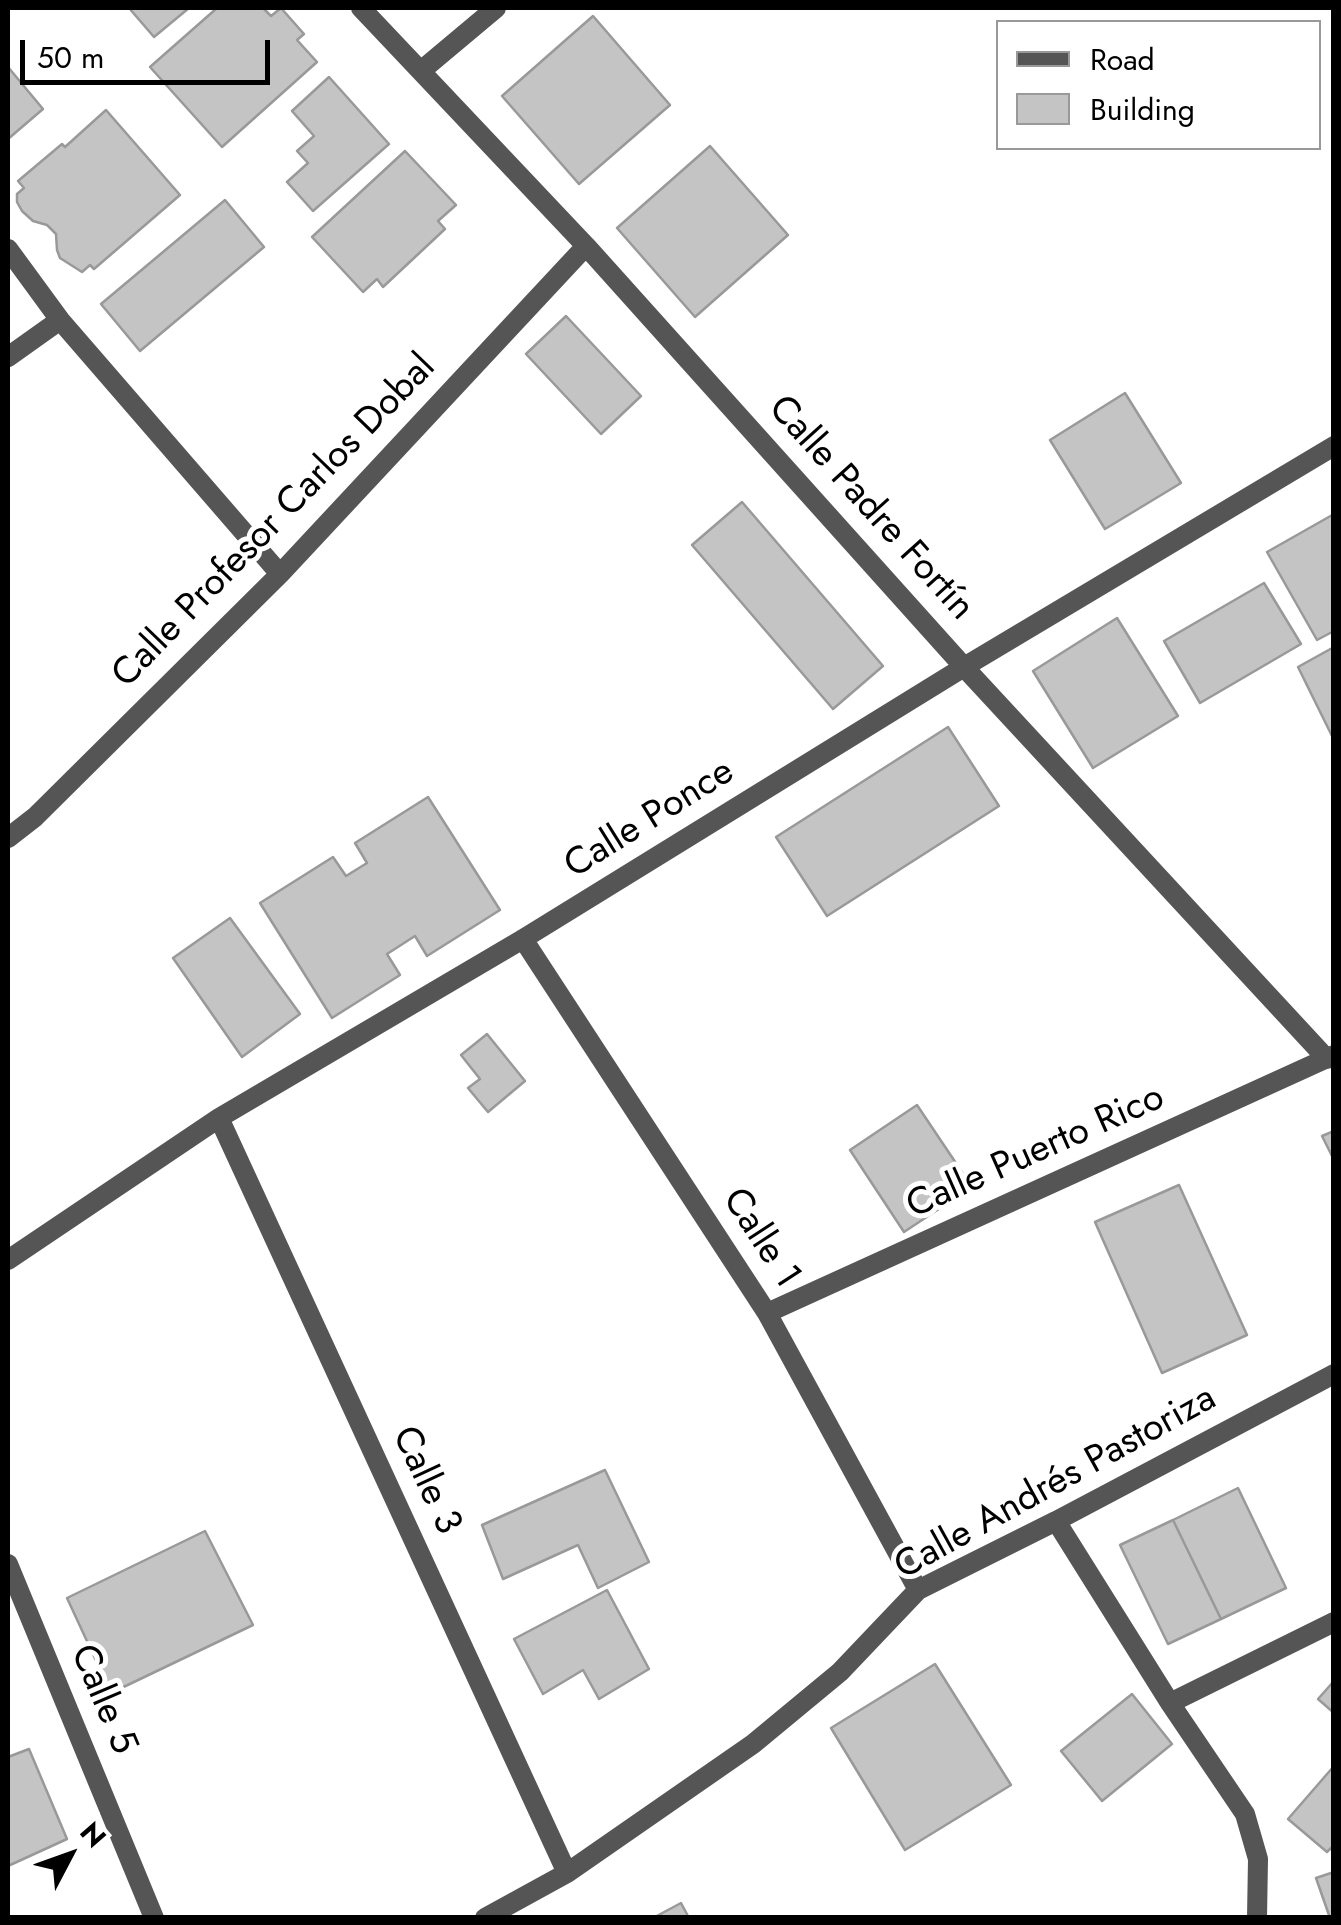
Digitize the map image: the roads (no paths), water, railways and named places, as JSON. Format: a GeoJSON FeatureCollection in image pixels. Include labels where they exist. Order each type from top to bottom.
{"type":"FeatureCollection","features":[{"type":"Feature","properties":{"kind":"street","name":"Calle Padre Fortín"},"geometry":{"type":"LineString","coordinates":[[361,8],[586,246],[964,666],[1330,1057]]}},
{"type":"Feature","properties":{"kind":"street"},"geometry":{"type":"LineString","coordinates":[[422,70],[496,8]]}},
{"type":"Feature","properties":{"kind":"street","name":"Calle Profesor Carlos Dobal"},"geometry":{"type":"LineString","coordinates":[[8,838],[35,817],[280,574],[586,246]]}},
{"type":"Feature","properties":{"kind":"street"},"geometry":{"type":"LineString","coordinates":[[8,249],[60,320],[280,574]]}},
{"type":"Feature","properties":{"kind":"street"},"geometry":{"type":"LineString","coordinates":[[8,357],[60,320]]}},
{"type":"Feature","properties":{"kind":"street","name":"Calle Ponce"},"geometry":{"type":"LineString","coordinates":[[8,1260],[219,1118],[523,939],[964,666],[1334,446]]}},
{"type":"Feature","properties":{"kind":"street","name":"Calle 1"},"geometry":{"type":"LineString","coordinates":[[523,939],[767,1313],[918,1590]]}},
{"type":"Feature","properties":{"kind":"street","name":"Calle Puerto Rico"},"geometry":{"type":"LineString","coordinates":[[767,1313],[1330,1057]]}},
{"type":"Feature","properties":{"kind":"street","name":"Calle 3"},"geometry":{"type":"LineString","coordinates":[[219,1118],[567,1873]]}},
{"type":"Feature","properties":{"kind":"street","name":"Calle Andrés Pastoriza"},"geometry":{"type":"LineString","coordinates":[[485,1918],[567,1873],[753,1744],[840,1672],[918,1590],[1334,1374]]}},
{"type":"Feature","properties":{"kind":"street"},"geometry":{"type":"LineString","coordinates":[[1056,1521],[1170,1704],[1245,1814],[1258,1860],[1257,1918]]}},
{"type":"Feature","properties":{"kind":"street","name":"Calle 5"},"geometry":{"type":"LineString","coordinates":[[8,1564],[154,1918]]}},
{"type":"Feature","properties":{"kind":"street"},"geometry":{"type":"LineString","coordinates":[[1170,1704],[1334,1622]]}}]}
